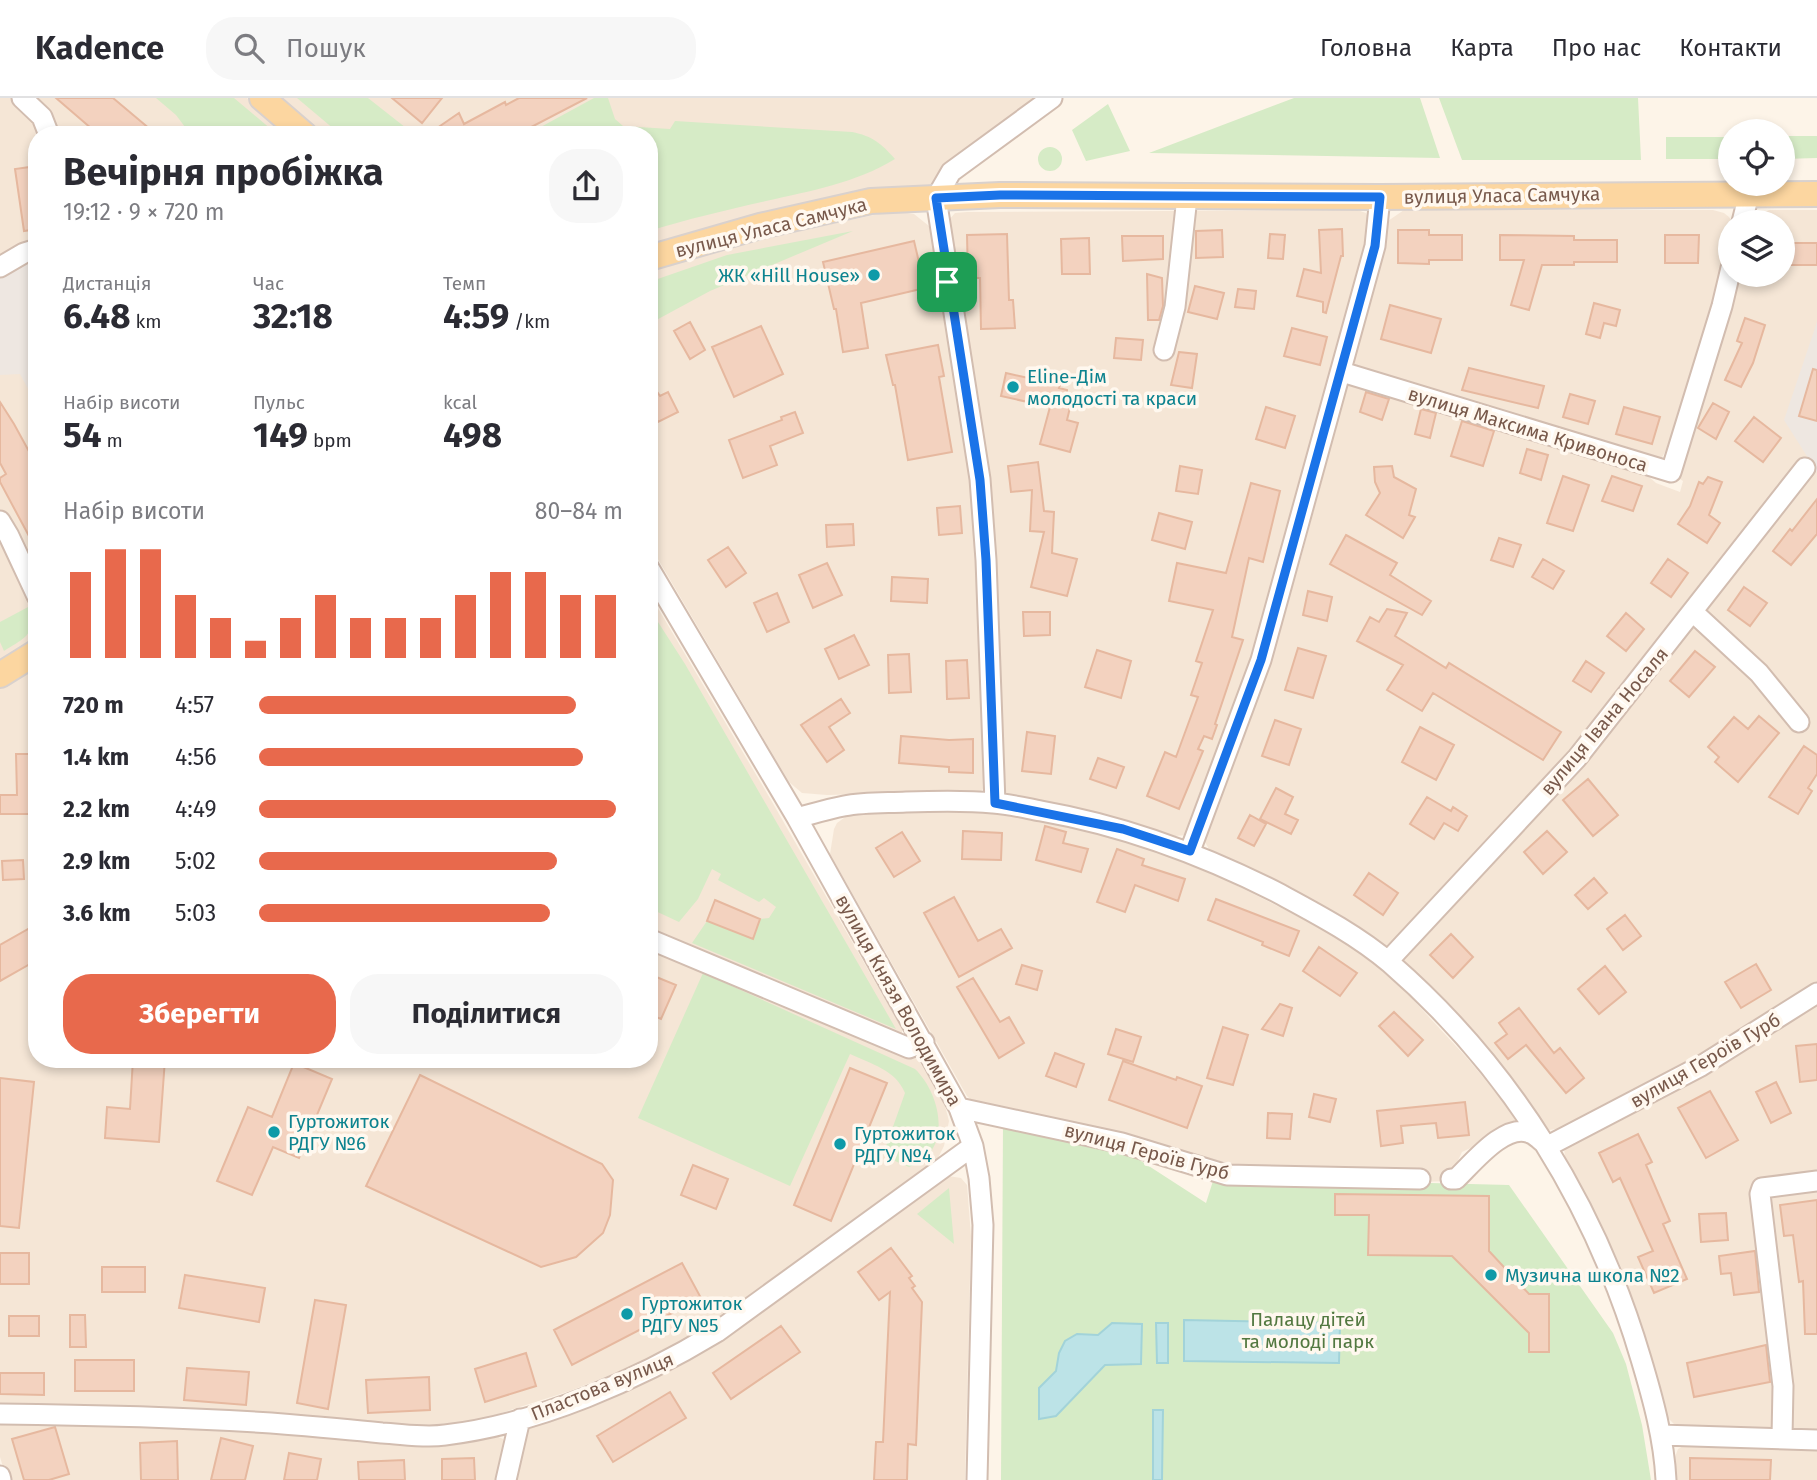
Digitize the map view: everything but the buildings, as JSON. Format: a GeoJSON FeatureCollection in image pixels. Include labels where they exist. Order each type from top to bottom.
{"type":"FeatureCollection","features":[{"type":"Feature","properties":{"kind":"main road"},"geometry":{"type":"LineString","coordinates":[[262,98],[295,126]]}},
{"type":"Feature","properties":{"kind":"main road","name":"вулиця Уласа Самчука"},"geometry":{"type":"LineString","coordinates":[[658,255],[760,226],[871,201],[1000,195],[1380,197],[1718,194]]}},
{"type":"Feature","properties":{"kind":"main road","name":"вулиця Уласа Самчука"},"geometry":{"type":"LineString","coordinates":[[1795,194],[1817,194]]}},
{"type":"Feature","properties":{"kind":"main road"},"geometry":{"type":"LineString","coordinates":[[2,668],[28,656]]}},
{"type":"Feature","properties":{"kind":"street"},"geometry":{"type":"LineString","coordinates":[[22,98],[42,117],[46,126]]}},
{"type":"Feature","properties":{"kind":"street"},"geometry":{"type":"LineString","coordinates":[[995,803],[986,560],[980,480],[936,198],[951,172],[1052,98]]}},
{"type":"Feature","properties":{"kind":"street"},"geometry":{"type":"LineString","coordinates":[[1164,350],[1175,307],[1187,197]]}},
{"type":"Feature","properties":{"kind":"street"},"geometry":{"type":"LineString","coordinates":[[1190,851],[1261,660],[1375,246],[1380,197]]}},
{"type":"Feature","properties":{"kind":"street"},"geometry":{"type":"LineString","coordinates":[[0,267],[28,252]]}},
{"type":"Feature","properties":{"kind":"street","name":"вулиця Максима Кривоноса"},"geometry":{"type":"LineString","coordinates":[[1342,372],[1671,472],[1726,287]]}},
{"type":"Feature","properties":{"kind":"street","name":"вулиця Івана Носаля"},"geometry":{"type":"LineString","coordinates":[[1388,961],[1577,758],[1805,468]]}},
{"type":"Feature","properties":{"kind":"street"},"geometry":{"type":"LineString","coordinates":[[0,521],[28,578]]}},
{"type":"Feature","properties":{"kind":"street","name":"вулиця Князя Володимира"},"geometry":{"type":"LineString","coordinates":[[658,583],[797,818],[924,1042],[959,1108],[973,1146],[983,1225],[977,1480]]}},
{"type":"Feature","properties":{"kind":"street"},"geometry":{"type":"LineString","coordinates":[[1693,611],[1759,673],[1799,722]]}},
{"type":"Feature","properties":{"kind":"street"},"geometry":{"type":"LineString","coordinates":[[797,818],[846,805],[941,801],[995,803],[1123,829],[1190,851],[1259,883],[1327,919],[1388,961],[1456,1028],[1496,1074],[1548,1146],[1604,1253],[1629,1319],[1661,1436],[1666,1480]]}},
{"type":"Feature","properties":{"kind":"street"},"geometry":{"type":"LineString","coordinates":[[658,943],[909,1048],[924,1042]]}},
{"type":"Feature","properties":{"kind":"street","name":"вулиця Героїв Гурб"},"geometry":{"type":"LineString","coordinates":[[1548,1146],[1700,1066],[1817,993]]}},
{"type":"Feature","properties":{"kind":"street","name":"вулиця Героїв Гурб"},"geometry":{"type":"LineString","coordinates":[[959,1108],[1122,1143],[1227,1175],[1420,1179]]}},
{"type":"Feature","properties":{"kind":"street"},"geometry":{"type":"LineString","coordinates":[[1451,1179],[1456,1179],[1494,1142],[1513,1132],[1528,1132],[1548,1146]]}},
{"type":"Feature","properties":{"kind":"street","name":"Пластова вулиця"},"geometry":{"type":"LineString","coordinates":[[0,1414],[215,1420],[425,1436],[457,1433],[520,1419],[559,1407],[674,1357],[717,1332],[973,1146]]}},
{"type":"Feature","properties":{"kind":"street"},"geometry":{"type":"LineString","coordinates":[[1782,1438],[1783,1387],[1760,1194],[1762,1188],[1817,1181]]}},
{"type":"Feature","properties":{"kind":"street"},"geometry":{"type":"LineString","coordinates":[[506,1480],[520,1419]]}},
{"type":"Feature","properties":{"kind":"street"},"geometry":{"type":"LineString","coordinates":[[1661,1436],[1817,1440]]}},
{"type":"Feature","properties":{"kind":"shaded area"},"geometry":{"type":"Polygon","coordinates":[[[0,98],[247,98],[280,126],[28,126],[28,644],[0,661],[0,98]]]}},
{"type":"Feature","properties":{"kind":"shaded area"},"geometry":{"type":"Polygon","coordinates":[[[262,98],[1052,98],[936,198],[658,256],[658,126],[295,126],[262,98]]]}},
{"type":"Feature","properties":{"kind":"shaded area"},"geometry":{"type":"Polygon","coordinates":[[[1357,210],[1366,213],[1371,225],[1257,655],[1187,835],[1175,836],[1134,823],[1007,795],[1004,792],[947,231],[949,220],[955,213],[967,212],[1357,210]]]}},
{"type":"Feature","properties":{"kind":"shaded area"},"geometry":{"type":"Polygon","coordinates":[[[1404,210],[1718,211],[1718,280],[1682,406],[1660,461],[1352,365],[1385,223],[1404,210]]]}},
{"type":"Feature","properties":{"kind":"shaded area"},"geometry":{"type":"Polygon","coordinates":[[[1795,210],[1817,210],[1817,983],[1698,1059],[1562,1128],[1549,1130],[1494,1059],[1404,963],[1335,913],[1210,851],[1204,833],[1285,596],[1301,558],[1348,383],[1648,476],[1656,483],[1680,492],[1683,481],[1680,479],[1737,287],[1795,287],[1795,210]]]}},
{"type":"Feature","properties":{"kind":"shaded area"},"geometry":{"type":"Polygon","coordinates":[[[893,211],[914,214],[929,226],[975,487],[987,785],[981,791],[827,795],[802,793],[789,782],[658,559],[658,268],[765,238],[893,211]]]}},
{"type":"Feature","properties":{"kind":"shaded area"},"geometry":{"type":"Polygon","coordinates":[[[28,263],[28,389],[20,374],[0,375],[0,279],[12,268],[28,263]]]}},
{"type":"Feature","properties":{"kind":"shaded area"},"geometry":{"type":"Polygon","coordinates":[[[1817,322],[1817,472],[1784,420],[1817,322]]]}},
{"type":"Feature","properties":{"kind":"shaded area"},"geometry":{"type":"Polygon","coordinates":[[[658,608],[944,1102],[949,1121],[944,1146],[933,1164],[706,1329],[667,1352],[570,1391],[473,1422],[427,1427],[0,1406],[0,686],[28,669],[28,1068],[658,1068],[658,608]]]}},
{"type":"Feature","properties":{"kind":"shaded area"},"geometry":{"type":"Polygon","coordinates":[[[992,811],[1109,836],[1172,856],[1208,871],[1325,930],[1379,966],[1403,989],[1468,1059],[1520,1122],[1462,1152],[1450,1181],[1420,1182],[1232,1169],[1228,1163],[971,1100],[830,854],[834,829],[837,823],[848,815],[992,811]]]}},
{"type":"Feature","properties":{"kind":"shaded area"},"geometry":{"type":"Polygon","coordinates":[[[1817,1003],[1817,1430],[1705,1428],[1674,1424],[1667,1417],[1638,1314],[1621,1267],[1565,1157],[1564,1147],[1817,1003]]]}},
{"type":"Feature","properties":{"kind":"shaded area"},"geometry":{"type":"Polygon","coordinates":[[[948,1176],[961,1178],[967,1185],[971,1236],[965,1480],[512,1480],[522,1443],[533,1426],[674,1368],[695,1356],[948,1176]]]}},
{"type":"Feature","properties":{"kind":"shaded area"},"geometry":{"type":"Polygon","coordinates":[[[0,1422],[494,1435],[503,1439],[506,1448],[498,1480],[7,1480],[0,1457],[0,1422]]]}},
{"type":"Feature","properties":{"kind":"shaded area"},"geometry":{"type":"Polygon","coordinates":[[[1685,1445],[1817,1448],[1817,1480],[1676,1480],[1675,1457],[1678,1449],[1685,1445]]]}},
{"type":"Feature","properties":{"kind":"green space"},"geometry":{"type":"Polygon","coordinates":[[[156,98],[234,98],[267,126],[184,126],[156,98]]]}},
{"type":"Feature","properties":{"kind":"green space"},"geometry":{"type":"Polygon","coordinates":[[[297,98],[368,98],[404,126],[330,126],[297,98]]]}},
{"type":"Feature","properties":{"kind":"green space"},"geometry":{"type":"Polygon","coordinates":[[[594,98],[608,98],[615,119],[623,126],[543,126],[594,98]]]}},
{"type":"Feature","properties":{"kind":"green space"},"geometry":{"type":"Polygon","coordinates":[[[1294,98],[1420,98],[1440,158],[1149,153],[1294,98]]]}},
{"type":"Feature","properties":{"kind":"green space"},"geometry":{"type":"Polygon","coordinates":[[[1439,98],[1638,98],[1641,160],[1462,160],[1439,98]]]}},
{"type":"Feature","properties":{"kind":"green space"},"geometry":{"type":"Polygon","coordinates":[[[1108,104],[1130,151],[1086,161],[1072,130],[1108,104]]]}},
{"type":"Feature","properties":{"kind":"green space"},"geometry":{"type":"Polygon","coordinates":[[[675,121],[852,132],[876,141],[895,159],[865,174],[832,185],[658,229],[658,128],[670,129],[675,121]]]}},
{"type":"Feature","properties":{"kind":"green space"},"geometry":{"type":"Polygon","coordinates":[[[1795,136],[1817,136],[1817,158],[1795,159],[1795,136]]]}},
{"type":"Feature","properties":{"kind":"green space"},"geometry":{"type":"Polygon","coordinates":[[[1666,137],[1718,137],[1718,159],[1666,159],[1666,137]]]}},
{"type":"Feature","properties":{"kind":"green space"},"geometry":{"type":"Polygon","coordinates":[[[1045,147],[1055,147],[1062,154],[1062,164],[1055,171],[1045,171],[1038,164],[1038,154],[1045,147]]]}},
{"type":"Feature","properties":{"kind":"green space"},"geometry":{"type":"Polygon","coordinates":[[[853,231],[710,291],[658,319],[658,279],[727,255],[853,231]]]}},
{"type":"Feature","properties":{"kind":"green space"},"geometry":{"type":"Polygon","coordinates":[[[28,607],[28,634],[4,651],[0,642],[0,622],[28,607]]]}},
{"type":"Feature","properties":{"kind":"green space"},"geometry":{"type":"Polygon","coordinates":[[[658,622],[685,664],[896,1029],[692,943],[707,921],[752,939],[760,919],[769,918],[776,907],[764,898],[759,902],[718,880],[721,874],[712,869],[698,899],[679,922],[658,912],[658,622]]]}},
{"type":"Feature","properties":{"kind":"green space"},"geometry":{"type":"Polygon","coordinates":[[[703,973],[915,1069],[932,1093],[937,1108],[939,1122],[932,1149],[923,1160],[909,1167],[888,1158],[885,1149],[905,1093],[889,1073],[850,1054],[790,1186],[638,1118],[703,973]]]}},
{"type":"Feature","properties":{"kind":"green space","name":"Палацу дітей та молоді парк"},"geometry":{"type":"Polygon","coordinates":[[[1003,1124],[1124,1150],[1206,1203],[1213,1181],[1313,1180],[1509,1185],[1613,1333],[1626,1364],[1642,1425],[1651,1480],[1001,1480],[1003,1124]]]}},
{"type":"Feature","properties":{"kind":"green space"},"geometry":{"type":"Polygon","coordinates":[[[949,1188],[954,1244],[917,1214],[949,1188]]]}},
{"type":"Feature","properties":{"kind":"water"},"geometry":{"type":"Polygon","coordinates":[[[1184,1320],[1340,1323],[1339,1363],[1184,1361],[1184,1320]]]}},
{"type":"Feature","properties":{"kind":"water"},"geometry":{"type":"Polygon","coordinates":[[[1112,1323],[1142,1324],[1141,1364],[1105,1365],[1056,1416],[1039,1419],[1039,1388],[1056,1371],[1059,1353],[1065,1341],[1077,1334],[1098,1335],[1112,1323]]]}},
{"type":"Feature","properties":{"kind":"water"},"geometry":{"type":"Polygon","coordinates":[[[1156,1323],[1168,1323],[1168,1363],[1157,1363],[1156,1323]]]}},
{"type":"Feature","properties":{"kind":"water"},"geometry":{"type":"Polygon","coordinates":[[[1153,1410],[1163,1410],[1162,1480],[1153,1480],[1153,1410]]]}},
{"type":"Feature","properties":{"kind":"place","name":"ЖК «Hill House»"},"geometry":{"type":"Point","coordinates":[874,275]}},
{"type":"Feature","properties":{"kind":"place","name":"Eline-Дім молодості та краси"},"geometry":{"type":"Point","coordinates":[1013,387]}},
{"type":"Feature","properties":{"kind":"place","name":"Гуртожиток РДГУ №6"},"geometry":{"type":"Point","coordinates":[274,1132]}},
{"type":"Feature","properties":{"kind":"place","name":"Гуртожиток РДГУ №4"},"geometry":{"type":"Point","coordinates":[840,1144]}},
{"type":"Feature","properties":{"kind":"place","name":"Музична школа №2"},"geometry":{"type":"Point","coordinates":[1491,1275]}},
{"type":"Feature","properties":{"kind":"place","name":"Гуртожиток РДГУ №5"},"geometry":{"type":"Point","coordinates":[627,1314]}},
{"type":"Feature","properties":{"kind":"route"},"geometry":{"type":"LineString","coordinates":[[1000,195],[1380,197],[1375,246],[1261,660],[1190,851],[1123,829],[995,803],[986,560],[980,480],[947,282],[936,198],[1000,195]]}}]}
